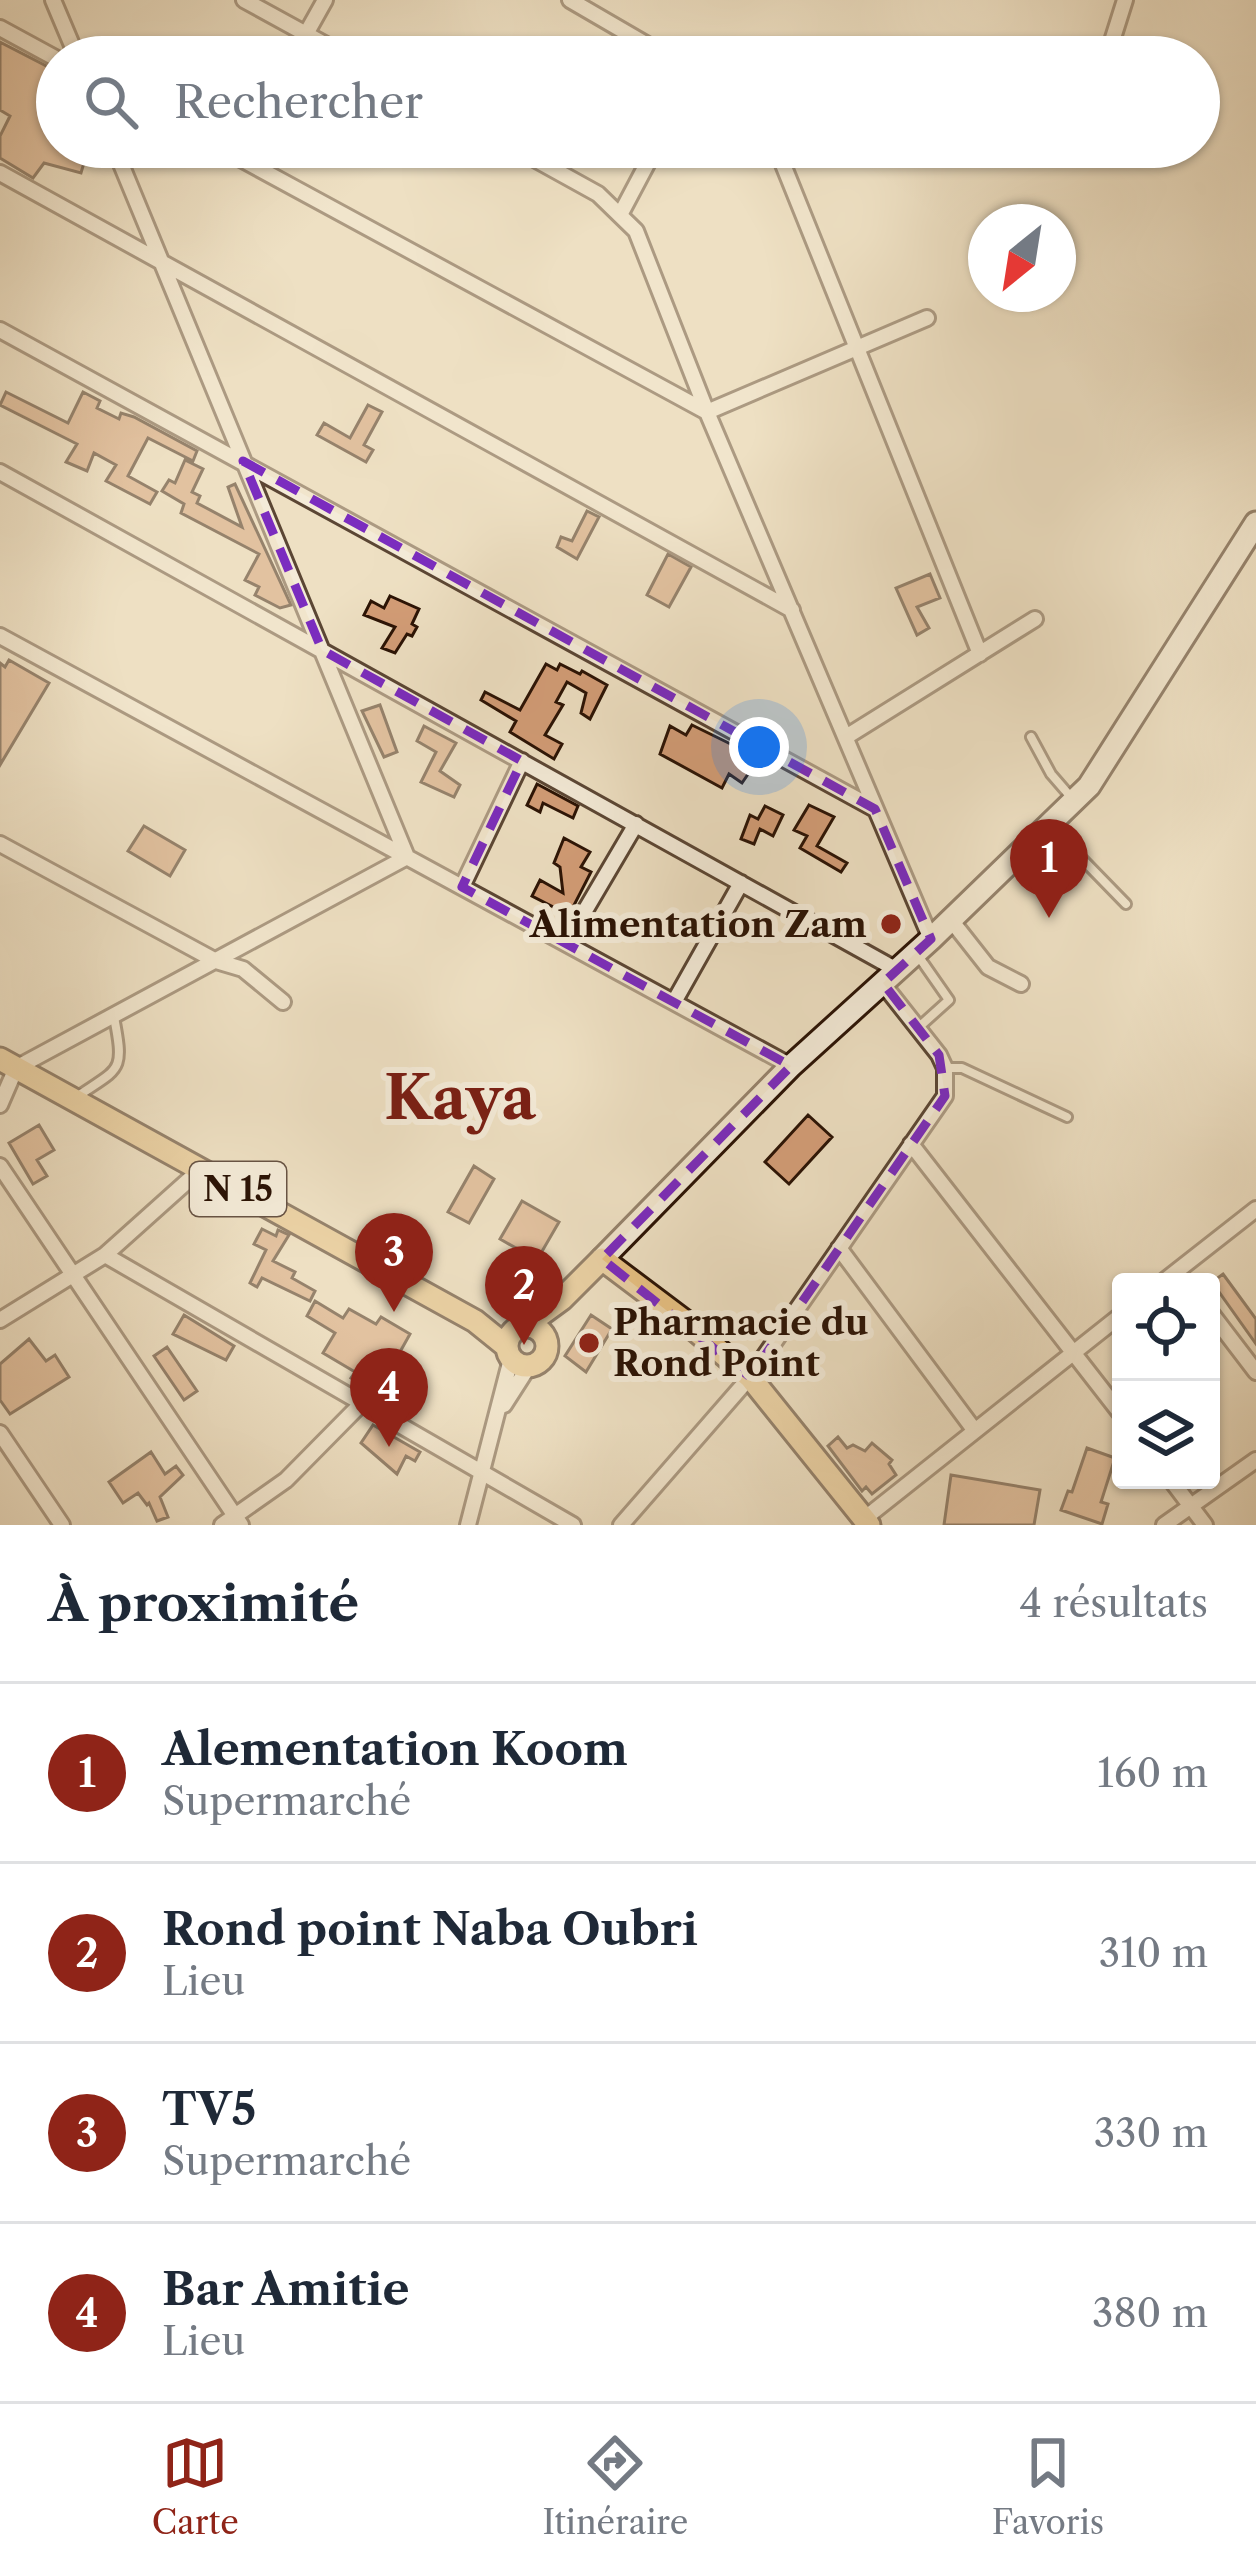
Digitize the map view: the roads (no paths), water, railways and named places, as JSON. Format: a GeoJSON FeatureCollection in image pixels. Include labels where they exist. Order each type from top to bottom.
{"type":"FeatureCollection","features":[{"type":"Feature","properties":{"kind":"main road"},"geometry":{"type":"LineString","coordinates":[[522,1344],[791,1066],[1075,802],[1256,523]]}},
{"type":"Feature","properties":{"kind":"main road","name":"N 15"},"geometry":{"type":"LineString","coordinates":[[8,1064],[522,1344]]}},
{"type":"Feature","properties":{"kind":"main road"},"geometry":{"type":"LineString","coordinates":[[602,1259],[750,1377],[866,1522]]}},
{"type":"Feature","properties":{"kind":"street"},"geometry":{"type":"LineString","coordinates":[[53,0],[68,36]]}},
{"type":"Feature","properties":{"kind":"street"},"geometry":{"type":"LineString","coordinates":[[244,0],[310,36]]}},
{"type":"Feature","properties":{"kind":"street"},"geometry":{"type":"LineString","coordinates":[[306,34],[325,0]]}},
{"type":"Feature","properties":{"kind":"street"},"geometry":{"type":"LineString","coordinates":[[570,0],[632,36]]}},
{"type":"Feature","properties":{"kind":"street"},"geometry":{"type":"LineString","coordinates":[[1114,36],[1125,0]]}},
{"type":"Feature","properties":{"kind":"street"},"geometry":{"type":"LineString","coordinates":[[0,28],[36,48]]}},
{"type":"Feature","properties":{"kind":"street"},"geometry":{"type":"LineString","coordinates":[[122,168],[407,857]]}},
{"type":"Feature","properties":{"kind":"street"},"geometry":{"type":"LineString","coordinates":[[258,168],[707,412]]}},
{"type":"Feature","properties":{"kind":"street"},"geometry":{"type":"LineString","coordinates":[[551,168],[598,194],[636,231],[875,809],[923,946]]}},
{"type":"Feature","properties":{"kind":"street"},"geometry":{"type":"LineString","coordinates":[[620,215],[645,168]]}},
{"type":"Feature","properties":{"kind":"street"},"geometry":{"type":"LineString","coordinates":[[785,168],[980,654]]}},
{"type":"Feature","properties":{"kind":"street"},"geometry":{"type":"LineString","coordinates":[[0,173],[792,610]]}},
{"type":"Feature","properties":{"kind":"street"},"geometry":{"type":"LineString","coordinates":[[707,412],[927,319]]}},
{"type":"Feature","properties":{"kind":"street"},"geometry":{"type":"LineString","coordinates":[[0,330],[875,809]]}},
{"type":"Feature","properties":{"kind":"street"},"geometry":{"type":"LineString","coordinates":[[0,472],[741,883],[890,977],[945,1068],[945,1096],[750,1377],[621,1525]]}},
{"type":"Feature","properties":{"kind":"street"},"geometry":{"type":"LineString","coordinates":[[846,737],[1035,619]]}},
{"type":"Feature","properties":{"kind":"street"},"geometry":{"type":"LineString","coordinates":[[0,636],[791,1066]]}},
{"type":"Feature","properties":{"kind":"street"},"geometry":{"type":"LineString","coordinates":[[462,887],[522,761]]}},
{"type":"Feature","properties":{"kind":"street"},"geometry":{"type":"LineString","coordinates":[[566,944],[636,824]]}},
{"type":"Feature","properties":{"kind":"street"},"geometry":{"type":"LineString","coordinates":[[0,844],[217,961],[243,970],[283,1002]]}},
{"type":"Feature","properties":{"kind":"street"},"geometry":{"type":"LineString","coordinates":[[0,1105],[8,1064],[114,1016],[407,857]]}},
{"type":"Feature","properties":{"kind":"street"},"geometry":{"type":"LineString","coordinates":[[674,1003],[741,883]]}},
{"type":"Feature","properties":{"kind":"street"},"geometry":{"type":"LineString","coordinates":[[951,920],[988,967],[1021,984]]}},
{"type":"Feature","properties":{"kind":"street"},"geometry":{"type":"LineString","coordinates":[[911,1144],[1112,1402]]}},
{"type":"Feature","properties":{"kind":"street"},"geometry":{"type":"LineString","coordinates":[[0,1166],[233,1522],[286,1480],[362,1403]]}},
{"type":"Feature","properties":{"kind":"street"},"geometry":{"type":"LineString","coordinates":[[0,1320],[105,1255],[201,1168]]}},
{"type":"Feature","properties":{"kind":"street"},"geometry":{"type":"LineString","coordinates":[[1186,1273],[1256,1209]]}},
{"type":"Feature","properties":{"kind":"street"},"geometry":{"type":"LineString","coordinates":[[839,1248],[975,1431]]}},
{"type":"Feature","properties":{"kind":"street"},"geometry":{"type":"LineString","coordinates":[[105,1255],[573,1525]]}},
{"type":"Feature","properties":{"kind":"street"},"geometry":{"type":"LineString","coordinates":[[866,1522],[1112,1322]]}},
{"type":"Feature","properties":{"kind":"street"},"geometry":{"type":"LineString","coordinates":[[1220,1324],[1256,1372]]}},
{"type":"Feature","properties":{"kind":"street"},"geometry":{"type":"LineString","coordinates":[[468,1525],[522,1344]]}},
{"type":"Feature","properties":{"kind":"street"},"geometry":{"type":"LineString","coordinates":[[0,1433],[62,1525]]}},
{"type":"Feature","properties":{"kind":"street"},"geometry":{"type":"LineString","coordinates":[[1164,1525],[1256,1460]]}},
{"type":"Feature","properties":{"kind":"street"},"geometry":{"type":"LineString","coordinates":[[1178,1489],[1205,1525]]}},
{"type":"Feature","properties":{"kind":"lane"},"geometry":{"type":"LineString","coordinates":[[1031,737],[1075,802]]}},
{"type":"Feature","properties":{"kind":"lane"},"geometry":{"type":"LineString","coordinates":[[1051,827],[1126,904]]}},
{"type":"Feature","properties":{"kind":"lane"},"geometry":{"type":"LineString","coordinates":[[917,1028],[949,1000],[923,946]]}},
{"type":"Feature","properties":{"kind":"lane"},"geometry":{"type":"LineString","coordinates":[[74,1099],[117,1070],[122,1056],[114,1016]]}},
{"type":"Feature","properties":{"kind":"lane"},"geometry":{"type":"LineString","coordinates":[[945,1068],[962,1068],[1067,1117]]}},
{"type":"Feature","properties":{"kind":"place","name":"Alementation Koom"},"geometry":{"type":"Point","coordinates":[1049,918]}},
{"type":"Feature","properties":{"kind":"place","name":"Alimentation Zam"},"geometry":{"type":"Point","coordinates":[891,924]}},
{"type":"Feature","properties":{"kind":"place","name":"TV5"},"geometry":{"type":"Point","coordinates":[394,1312]}},
{"type":"Feature","properties":{"kind":"place","name":"Pharmacie du Rond Point"},"geometry":{"type":"Point","coordinates":[589,1343]}},
{"type":"Feature","properties":{"kind":"place","name":"Rond point Naba Oubri"},"geometry":{"type":"Point","coordinates":[524,1345]}},
{"type":"Feature","properties":{"kind":"place","name":"Bar Amitie"},"geometry":{"type":"Point","coordinates":[389,1447]}},
{"type":"Feature","properties":{"kind":"district","name":"Kaya"},"geometry":{"type":"Point","coordinates":[460,1098]}}]}
